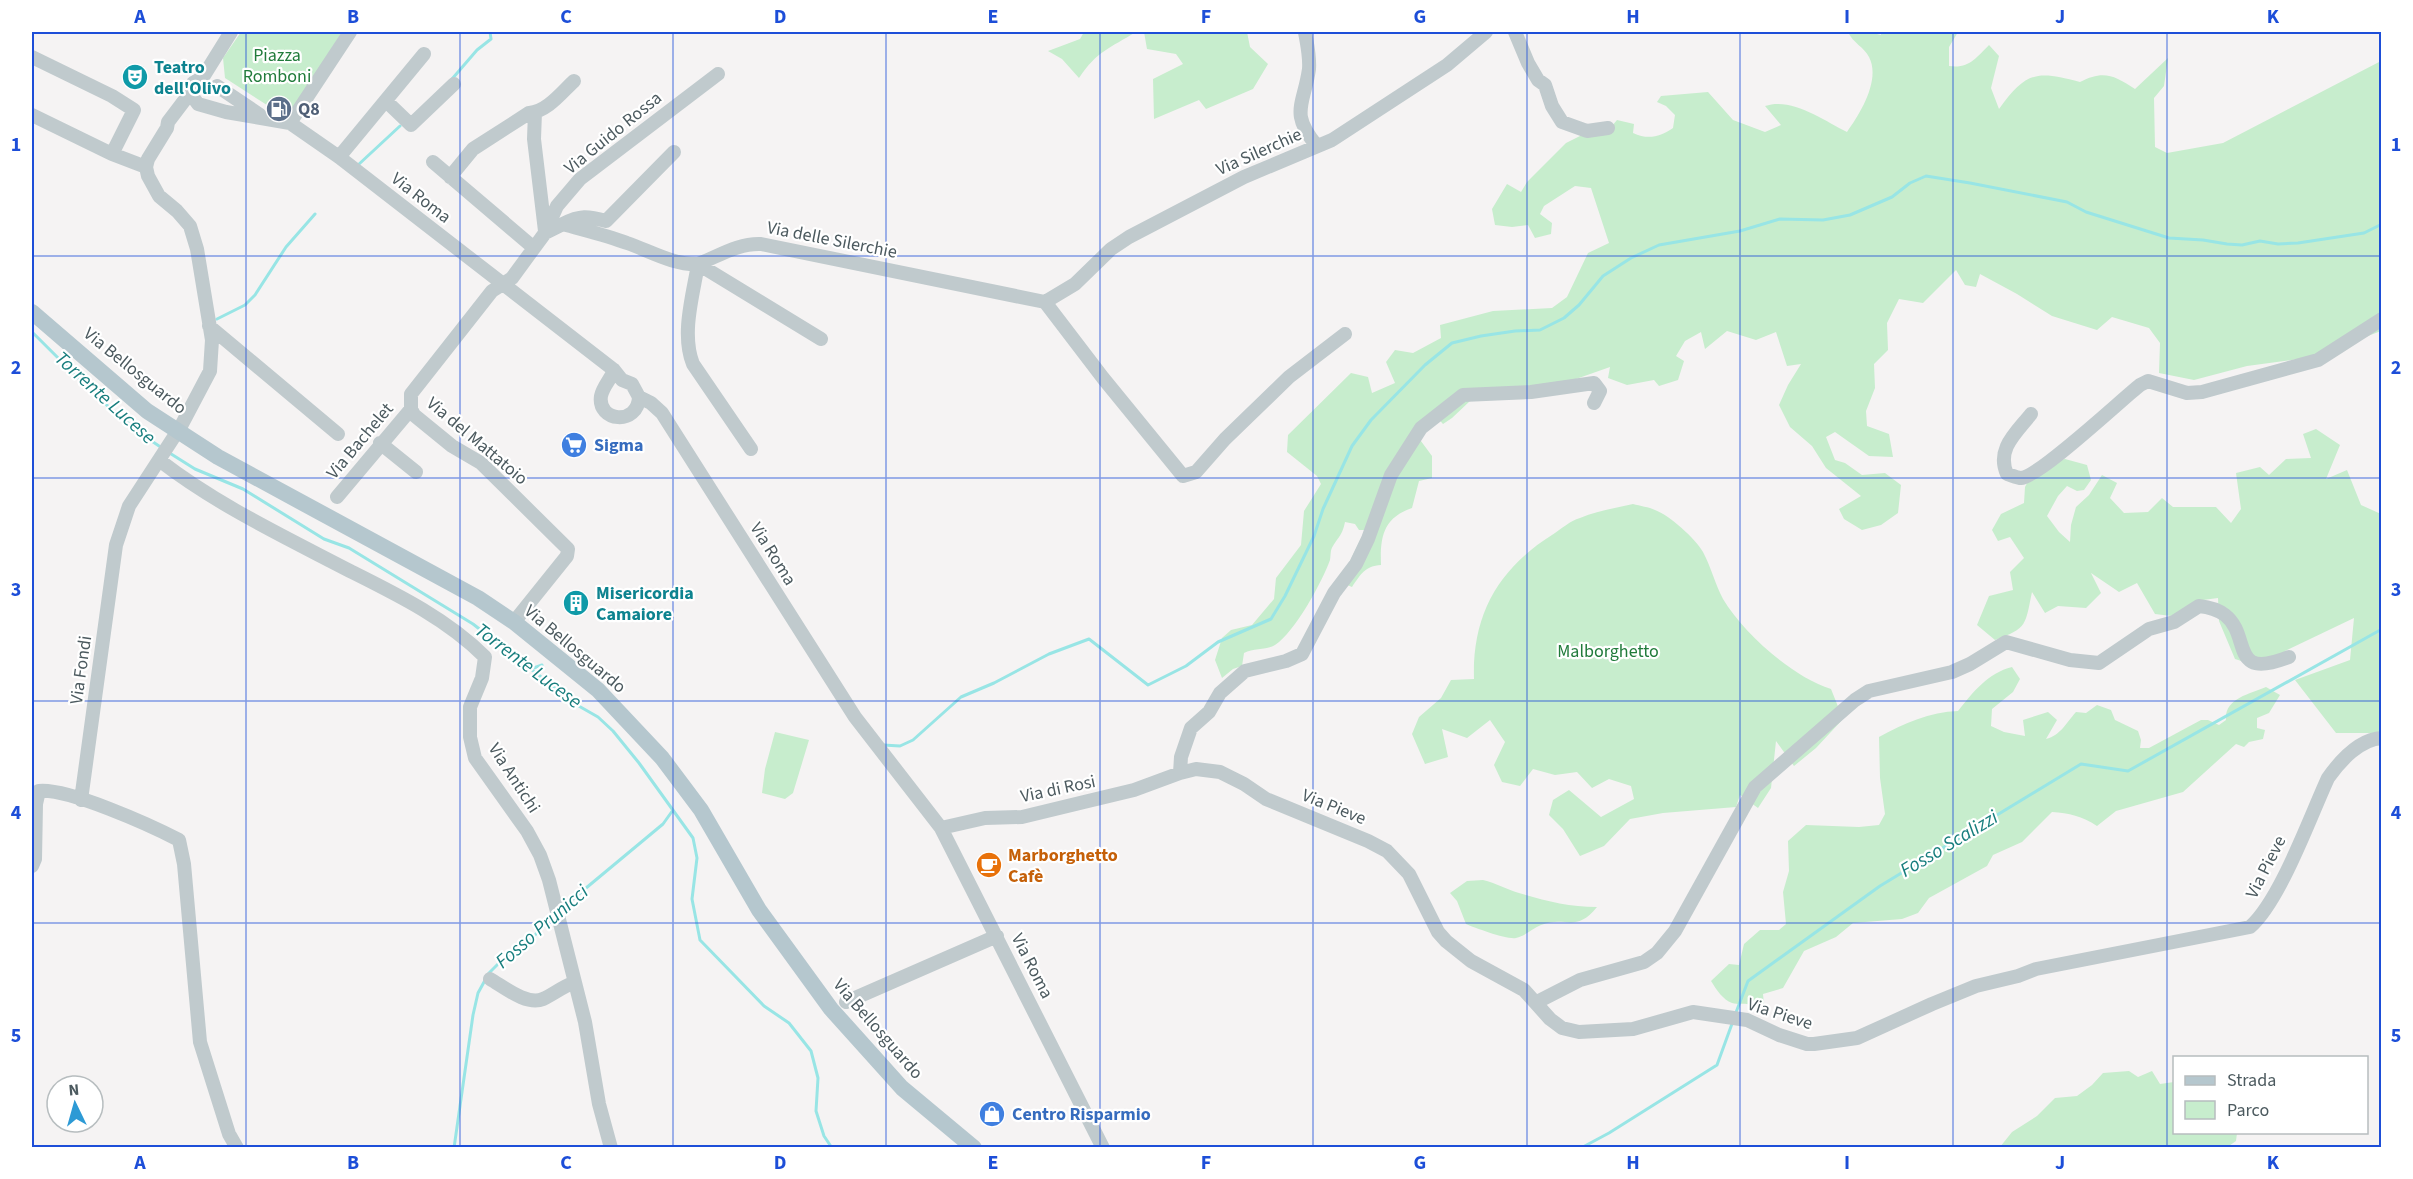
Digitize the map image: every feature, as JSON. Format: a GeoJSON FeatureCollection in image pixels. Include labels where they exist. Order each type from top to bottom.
{"type":"FeatureCollection","features":[{"type":"Feature","properties":{"kind":"main road","name":"Via Bellosguardo"},"geometry":{"type":"LineString","coordinates":[[32,312],[175,435],[478,598],[514,622],[598,690],[662,758],[701,810],[759,909],[831,1009],[902,1089],[974,1148]]}},
{"type":"Feature","properties":{"kind":"street"},"geometry":{"type":"LineString","coordinates":[[32,115],[112,154],[146,167],[168,122],[198,101],[216,98],[211,82],[216,54],[231,32]]}},
{"type":"Feature","properties":{"kind":"street"},"geometry":{"type":"LineString","coordinates":[[290,123],[350,32]]}},
{"type":"Feature","properties":{"kind":"street"},"geometry":{"type":"LineString","coordinates":[[1305,32],[1309,58],[1300,102],[1301,124],[1317,146]]}},
{"type":"Feature","properties":{"kind":"street","name":"Via Silerchie"},"geometry":{"type":"LineString","coordinates":[[1045,302],[1075,284],[1111,249],[1129,237],[1244,177],[1332,140],[1426,79],[1464,52],[1486,32]]}},
{"type":"Feature","properties":{"kind":"street"},"geometry":{"type":"LineString","coordinates":[[1515,32],[1528,63],[1538,80],[1545,85],[1552,106],[1562,122],[1587,131],[1608,128]]}},
{"type":"Feature","properties":{"kind":"street"},"geometry":{"type":"LineString","coordinates":[[339,157],[424,54]]}},
{"type":"Feature","properties":{"kind":"street"},"geometry":{"type":"LineString","coordinates":[[32,57],[112,96],[134,110],[112,154]]}},
{"type":"Feature","properties":{"kind":"street","name":"Via Guido Rossa"},"geometry":{"type":"LineString","coordinates":[[545,233],[557,206],[580,179],[718,74]]}},
{"type":"Feature","properties":{"kind":"street"},"geometry":{"type":"LineString","coordinates":[[450,177],[473,149],[530,113],[551,103],[574,81]]}},
{"type":"Feature","properties":{"kind":"street"},"geometry":{"type":"LineString","coordinates":[[198,101],[193,83],[211,82]]}},
{"type":"Feature","properties":{"kind":"street","name":"Via Roma"},"geometry":{"type":"LineString","coordinates":[[211,82],[264,117]]}},
{"type":"Feature","properties":{"kind":"street"},"geometry":{"type":"LineString","coordinates":[[386,101],[411,125],[454,84]]}},
{"type":"Feature","properties":{"kind":"street","name":"Via Roma"},"geometry":{"type":"LineString","coordinates":[[198,101],[226,111],[290,123],[339,157],[503,284],[615,377],[633,384],[642,402],[662,413],[855,717],[941,828],[1103,1148]]}},
{"type":"Feature","properties":{"kind":"street"},"geometry":{"type":"LineString","coordinates":[[536,112],[534,139],[545,233]]}},
{"type":"Feature","properties":{"kind":"street"},"geometry":{"type":"LineString","coordinates":[[503,284],[512,278],[545,233],[576,217],[587,215],[606,221],[674,152]]}},
{"type":"Feature","properties":{"kind":"street"},"geometry":{"type":"LineString","coordinates":[[433,162],[534,248]]}},
{"type":"Feature","properties":{"kind":"street","name":"Via Fondi"},"geometry":{"type":"LineString","coordinates":[[81,800],[116,545],[129,507],[175,435],[210,371],[212,340],[197,249],[189,226],[177,211],[159,196],[148,176],[146,167]]}},
{"type":"Feature","properties":{"kind":"street"},"geometry":{"type":"LineString","coordinates":[[563,224],[627,243],[653,255],[698,264],[821,339]]}},
{"type":"Feature","properties":{"kind":"street","name":"Via delle Silerchie"},"geometry":{"type":"LineString","coordinates":[[698,264],[736,246],[747,243],[760,244],[1045,302]]}},
{"type":"Feature","properties":{"kind":"street"},"geometry":{"type":"LineString","coordinates":[[698,264],[689,323],[689,354],[693,364],[751,449]]}},
{"type":"Feature","properties":{"kind":"street","name":"Via del Mattatoio"},"geometry":{"type":"LineString","coordinates":[[503,284],[492,291],[411,394],[411,409],[414,415],[446,441],[482,464],[568,549],[567,556],[514,622]]}},
{"type":"Feature","properties":{"kind":"street"},"geometry":{"type":"LineString","coordinates":[[1045,302],[1102,378],[1183,476],[1196,472],[1225,439],[1289,377],[1344,334]]}},
{"type":"Feature","properties":{"kind":"street"},"geometry":{"type":"LineString","coordinates":[[2031,414],[2004,447],[2003,464],[2007,474],[2022,478],[2055,458],[2114,406],[2148,381],[2187,393],[2202,392],[2318,360],[2382,319]]}},
{"type":"Feature","properties":{"kind":"street"},"geometry":{"type":"LineString","coordinates":[[209,326],[338,434]]}},
{"type":"Feature","properties":{"kind":"street"},"geometry":{"type":"LineString","coordinates":[[615,377],[605,386],[601,399],[605,411],[610,415],[623,417],[633,412],[642,402]]}},
{"type":"Feature","properties":{"kind":"street"},"geometry":{"type":"LineString","coordinates":[[1180,773],[1181,757],[1191,728],[1209,712],[1221,693],[1245,671],[1286,661],[1302,654],[1334,592],[1356,564],[1368,539],[1391,475],[1421,428],[1463,395],[1531,392],[1594,383],[1600,391],[1594,403]]}},
{"type":"Feature","properties":{"kind":"street","name":"Via Bachelet"},"geometry":{"type":"LineString","coordinates":[[337,497],[380,443],[411,409]]}},
{"type":"Feature","properties":{"kind":"street"},"geometry":{"type":"LineString","coordinates":[[380,443],[416,472]]}},
{"type":"Feature","properties":{"kind":"street","name":"Via Antichi"},"geometry":{"type":"LineString","coordinates":[[159,460],[187,482],[269,528],[400,596],[465,637],[485,657],[482,678],[470,707],[470,737],[475,758],[527,831],[540,855],[558,911],[573,982],[585,1022],[599,1104],[611,1148]]}},
{"type":"Feature","properties":{"kind":"street"},"geometry":{"type":"LineString","coordinates":[[1537,1002],[1580,980],[1644,962],[1657,952],[1675,931],[1755,787],[1831,720],[1869,691],[1952,672],[2006,642],[2070,660],[2099,663],[2149,629],[2174,622],[2199,606],[2213,608],[2227,616],[2249,660],[2260,665],[2289,657]]}},
{"type":"Feature","properties":{"kind":"street","name":"Via Pieve"},"geometry":{"type":"LineString","coordinates":[[1180,773],[1196,769],[1220,772],[1266,799],[1387,851],[1409,874],[1438,932],[1446,941],[1471,961],[1524,990],[1556,1024],[1579,1032],[1633,1029],[1693,1012],[1747,1020],[1779,1035],[1807,1044],[1857,1038],[1976,986],[2018,976],[2036,969],[2250,927],[2261,918],[2328,778],[2338,764],[2368,740],[2382,738]]}},
{"type":"Feature","properties":{"kind":"street","name":"Via di Rosi"},"geometry":{"type":"LineString","coordinates":[[941,828],[985,818],[1022,817],[1134,790],[1180,773]]}},
{"type":"Feature","properties":{"kind":"street"},"geometry":{"type":"LineString","coordinates":[[32,866],[35,859],[37,794],[39,791],[50,790],[81,800],[179,840],[184,864],[200,1042],[229,1134],[237,1148]]}},
{"type":"Feature","properties":{"kind":"street"},"geometry":{"type":"LineString","coordinates":[[846,1002],[997,936]]}},
{"type":"Feature","properties":{"kind":"street"},"geometry":{"type":"LineString","coordinates":[[490,979],[523,998],[535,1001],[542,1000],[573,982]]}},
{"type":"Feature","properties":{"kind":"green space","name":"Piazza Romboni"},"geometry":{"type":"Polygon","coordinates":[[[241,32],[342,32],[293,111],[274,100],[270,107],[225,78],[223,58],[241,32]]]}},
{"type":"Feature","properties":{"kind":"green space"},"geometry":{"type":"Polygon","coordinates":[[[1084,32],[1136,32],[1098,56],[1079,78],[1062,59],[1048,51],[1080,39],[1084,32]]]}},
{"type":"Feature","properties":{"kind":"green space"},"geometry":{"type":"Polygon","coordinates":[[[1144,32],[1247,32],[1250,47],[1268,64],[1253,89],[1206,109],[1199,100],[1154,119],[1153,79],[1183,64],[1176,54],[1147,49],[1144,32]]]}},
{"type":"Feature","properties":{"kind":"green space"},"geometry":{"type":"Polygon","coordinates":[[[1848,32],[1869,32],[1881,35],[1881,32],[1958,32],[1949,47],[1949,66],[1967,64],[1989,45],[1999,56],[1991,88],[1999,109],[2017,87],[2033,77],[2053,76],[2080,82],[2102,75],[2114,77],[2135,89],[2168,58],[2164,86],[2154,98],[2155,147],[2167,153],[2223,143],[2381,61],[2381,331],[2313,357],[2247,366],[2194,380],[2159,373],[2160,343],[2149,328],[2112,317],[2097,330],[2052,316],[1980,274],[1976,287],[1965,285],[1956,270],[1923,303],[1899,299],[1887,323],[1888,350],[1874,364],[1875,388],[1866,411],[1867,426],[1889,434],[1893,457],[1869,456],[1835,432],[1826,437],[1835,460],[1845,463],[1862,475],[1885,473],[1901,485],[1898,513],[1881,525],[1862,530],[1844,519],[1839,509],[1861,496],[1826,468],[1812,446],[1790,427],[1779,405],[1801,364],[1787,366],[1776,332],[1756,340],[1727,331],[1705,349],[1701,332],[1685,341],[1676,356],[1684,361],[1678,380],[1659,386],[1654,380],[1627,385],[1608,378],[1610,367],[1576,379],[1470,401],[1443,424],[1433,413],[1415,433],[1432,456],[1432,478],[1419,481],[1412,508],[1402,512],[1389,523],[1381,546],[1381,565],[1367,569],[1352,587],[1340,582],[1365,530],[1359,530],[1355,524],[1345,522],[1332,548],[1330,560],[1321,581],[1291,629],[1275,645],[1244,653],[1242,666],[1233,669],[1222,678],[1215,660],[1222,638],[1231,630],[1252,625],[1274,599],[1276,578],[1301,545],[1304,511],[1321,484],[1317,476],[1287,452],[1288,435],[1351,373],[1368,377],[1372,393],[1395,383],[1386,362],[1395,350],[1413,353],[1441,338],[1440,325],[1493,311],[1552,308],[1567,297],[1588,253],[1609,243],[1591,188],[1575,186],[1544,206],[1540,214],[1552,223],[1551,234],[1535,238],[1528,225],[1512,227],[1495,225],[1492,209],[1507,184],[1521,192],[1527,182],[1566,143],[1580,136],[1606,133],[1617,120],[1634,124],[1633,133],[1644,136],[1654,137],[1668,131],[1673,128],[1675,115],[1666,106],[1657,102],[1661,96],[1708,92],[1733,120],[1765,132],[1781,125],[1765,106],[1775,104],[1807,111],[1847,132],[1863,106],[1871,86],[1872,76],[1869,57],[1848,32]]]}},
{"type":"Feature","properties":{"kind":"green space"},"geometry":{"type":"Polygon","coordinates":[[[2316,429],[2340,445],[2326,479],[2347,470],[2361,505],[2381,514],[2381,733],[2336,733],[2295,680],[2350,660],[2354,618],[2285,651],[2278,664],[2257,666],[2235,659],[2219,621],[2218,598],[2203,600],[2171,616],[2155,614],[2137,583],[2119,592],[2091,573],[2101,593],[2086,608],[2058,606],[2045,613],[2032,592],[2026,619],[2014,632],[1995,640],[1977,625],[1989,596],[2013,590],[2010,572],[2024,558],[2010,537],[1998,541],[1992,530],[2001,514],[2024,503],[2025,487],[2036,466],[2065,459],[2087,465],[2091,480],[2084,490],[2077,491],[2067,486],[2058,496],[2047,516],[2070,542],[2071,525],[2076,507],[2089,495],[2102,475],[2117,483],[2110,498],[2124,513],[2148,512],[2162,498],[2173,507],[2216,507],[2231,523],[2241,509],[2236,473],[2260,467],[2269,475],[2286,459],[2311,458],[2303,434],[2316,429]]]}},
{"type":"Feature","properties":{"kind":"green space","name":"Malborghetto"},"geometry":{"type":"Polygon","coordinates":[[[1633,504],[1661,513],[1688,534],[1703,552],[1723,599],[1743,626],[1771,653],[1801,675],[1831,689],[1843,719],[1816,748],[1794,766],[1776,741],[1771,788],[1758,808],[1740,795],[1736,807],[1663,813],[1630,819],[1604,846],[1580,856],[1563,829],[1549,815],[1553,800],[1569,790],[1601,817],[1634,799],[1631,786],[1609,779],[1592,788],[1577,772],[1555,775],[1533,769],[1520,786],[1502,782],[1494,765],[1505,742],[1490,720],[1467,738],[1442,729],[1448,757],[1425,764],[1412,734],[1419,717],[1441,698],[1451,680],[1474,679],[1478,634],[1484,614],[1503,579],[1517,563],[1533,548],[1573,521],[1633,504]]]}},
{"type":"Feature","properties":{"kind":"green space"},"geometry":{"type":"Polygon","coordinates":[[[2012,667],[2020,679],[2013,692],[1992,709],[1991,726],[2004,732],[2025,736],[2023,720],[2048,712],[2057,720],[2046,739],[2059,732],[2076,712],[2086,713],[2097,705],[2111,710],[2115,720],[2138,731],[2141,740],[2140,748],[2149,748],[2201,720],[2208,720],[2219,725],[2226,720],[2226,713],[2233,702],[2252,692],[2266,687],[2280,695],[2269,713],[2257,718],[2257,728],[2265,730],[2263,739],[2249,742],[2244,747],[2236,744],[2183,792],[2116,811],[2097,826],[2075,816],[2052,812],[2022,842],[1993,855],[1987,866],[1929,898],[1918,913],[1902,919],[1853,923],[1836,937],[1804,951],[1783,988],[1763,994],[1764,1005],[1756,1010],[1747,1004],[1732,1003],[1720,994],[1711,981],[1729,964],[1739,965],[1744,944],[1760,930],[1779,930],[1786,924],[1783,892],[1789,871],[1788,841],[1806,825],[1859,827],[1879,825],[1885,814],[1880,778],[1879,737],[1917,719],[1958,711],[1975,690],[1988,679],[2012,667]]]}},
{"type":"Feature","properties":{"kind":"green space"},"geometry":{"type":"Polygon","coordinates":[[[775,732],[809,740],[793,793],[785,799],[762,793],[765,769],[775,732]]]}},
{"type":"Feature","properties":{"kind":"green space"},"geometry":{"type":"Polygon","coordinates":[[[1483,880],[1548,901],[1597,907],[1582,920],[1576,922],[1550,922],[1519,937],[1506,937],[1466,924],[1457,901],[1450,893],[1467,881],[1483,880]]]}},
{"type":"Feature","properties":{"kind":"green space"},"geometry":{"type":"Polygon","coordinates":[[[2129,1071],[2138,1077],[2152,1071],[2160,1084],[2173,1082],[2173,1134],[2237,1134],[2236,1141],[2226,1148],[2000,1147],[2012,1132],[2037,1116],[2055,1098],[2077,1096],[2103,1073],[2129,1071]]]}},
{"type":"Feature","properties":{"kind":"waterway"},"geometry":{"type":"LineString","coordinates":[[452,79],[477,50],[491,39],[490,32]]}},
{"type":"Feature","properties":{"kind":"waterway"},"geometry":{"type":"LineString","coordinates":[[358,165],[400,126]]}},
{"type":"Feature","properties":{"kind":"waterway"},"geometry":{"type":"LineString","coordinates":[[883,745],[900,746],[913,740],[961,697],[994,683],[1049,654],[1089,639],[1148,685],[1186,666],[1218,642],[1271,619],[1285,596],[1314,536],[1323,509],[1352,446],[1371,420],[1425,365],[1452,343],[1481,336],[1540,330],[1564,318],[1579,305],[1603,276],[1631,258],[1659,245],[1740,231],[1780,219],[1823,220],[1850,215],[1892,197],[1910,183],[1926,176],[2067,202],[2086,212],[2169,238],[2242,245],[2260,241],[2278,244],[2298,243],[2364,233],[2382,224]]}},
{"type":"Feature","properties":{"kind":"waterway"},"geometry":{"type":"LineString","coordinates":[[217,319],[245,305],[255,295],[286,247],[315,214]]}},
{"type":"Feature","properties":{"kind":"waterway","name":"Torrente Lucese"},"geometry":{"type":"LineString","coordinates":[[32,332],[110,408],[162,448]]}},
{"type":"Feature","properties":{"kind":"waterway","name":"Torrente Lucese"},"geometry":{"type":"LineString","coordinates":[[168,452],[195,469],[243,489],[324,539],[349,548],[473,624],[577,705],[598,717],[613,731],[693,838],[697,858],[692,899],[700,940],[764,1006],[789,1023],[811,1051],[818,1078],[816,1111],[824,1136],[832,1148]]}},
{"type":"Feature","properties":{"kind":"waterway","name":"Fosso Scalizzi"},"geometry":{"type":"LineString","coordinates":[[1735,1015],[1748,981],[1880,886],[2081,764],[2128,771],[2382,629]]}},
{"type":"Feature","properties":{"kind":"waterway"},"geometry":{"type":"LineString","coordinates":[[531,669],[542,665]]}},
{"type":"Feature","properties":{"kind":"waterway","name":"Fosso Prunicci"},"geometry":{"type":"LineString","coordinates":[[562,908],[663,824],[673,810]]}},
{"type":"Feature","properties":{"kind":"waterway","name":"Fosso Prunicci"},"geometry":{"type":"LineString","coordinates":[[454,1148],[478,993],[489,973],[505,957],[519,951],[555,915]]}},
{"type":"Feature","properties":{"kind":"waterway","name":"Fosso Scalizzi"},"geometry":{"type":"LineString","coordinates":[[1581,1148],[1717,1065],[1733,1021]]}},
{"type":"Feature","properties":{"kind":"place","name":"Teatro dell'Olivo"},"geometry":{"type":"Point","coordinates":[135,77]}},
{"type":"Feature","properties":{"kind":"place","name":"Q8"},"geometry":{"type":"Point","coordinates":[279,109]}},
{"type":"Feature","properties":{"kind":"place","name":"Sigma"},"geometry":{"type":"Point","coordinates":[574,445]}},
{"type":"Feature","properties":{"kind":"place","name":"Misericordia Camaiore"},"geometry":{"type":"Point","coordinates":[576,603]}},
{"type":"Feature","properties":{"kind":"place","name":"Marborghetto Cafè"},"geometry":{"type":"Point","coordinates":[989,865]}},
{"type":"Feature","properties":{"kind":"place","name":"Centro Risparmio"},"geometry":{"type":"Point","coordinates":[992,1114]}}]}
